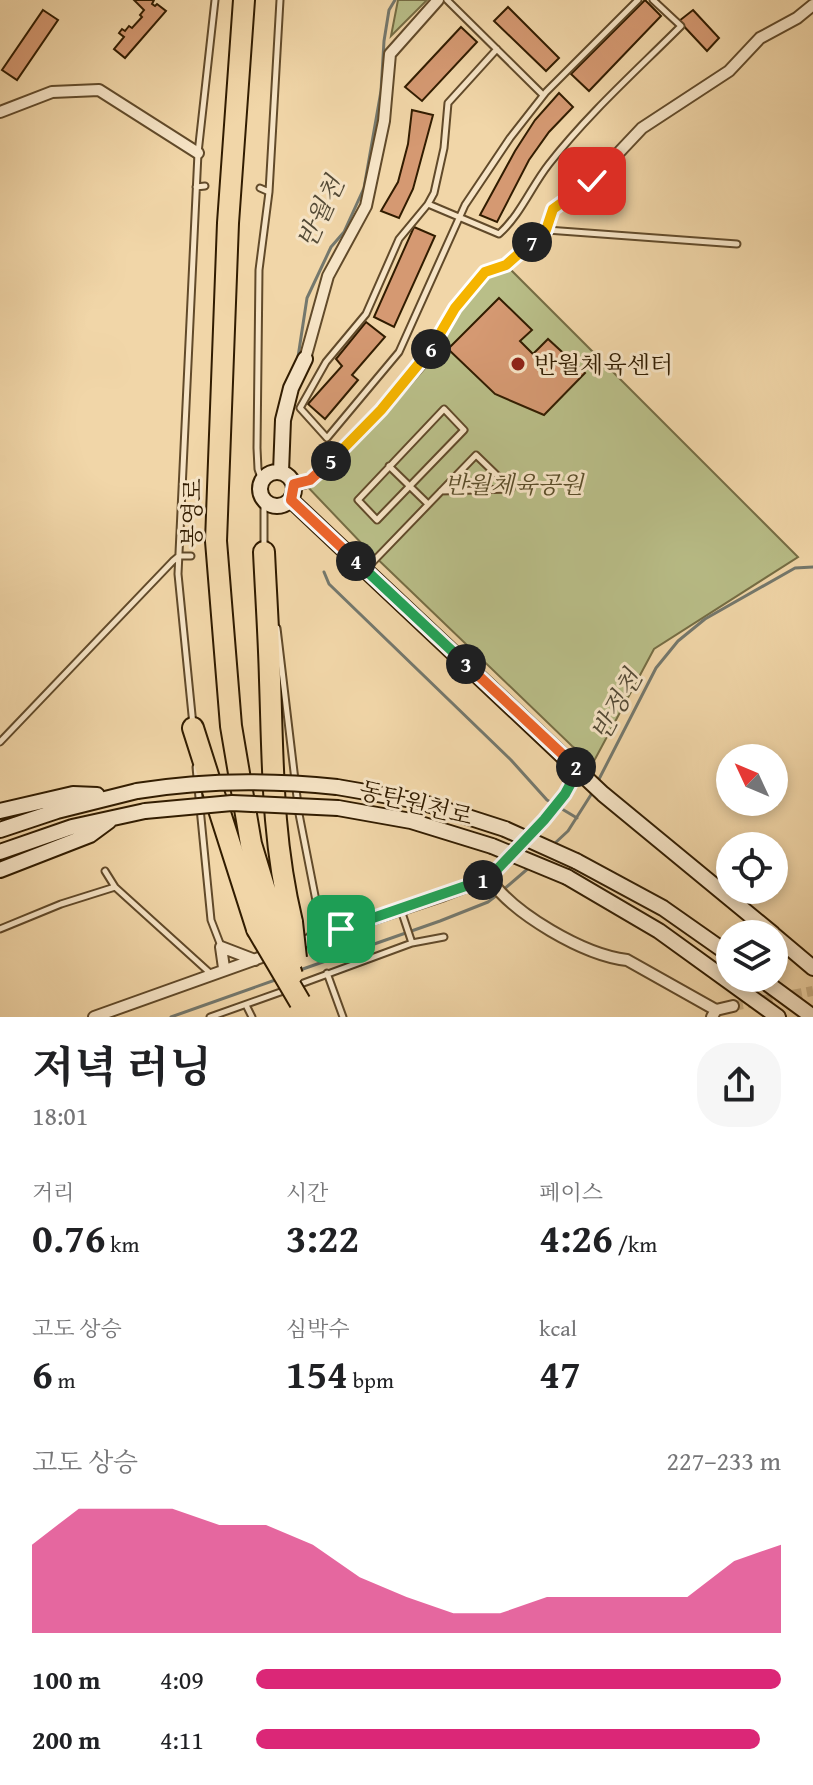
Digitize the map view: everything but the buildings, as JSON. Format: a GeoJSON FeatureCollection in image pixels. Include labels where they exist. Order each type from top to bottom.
{"type":"FeatureCollection","features":[{"type":"Feature","properties":{"kind":"highway","name":"봉영로"},"geometry":{"type":"LineString","coordinates":[[244,0],[228,223],[216,541],[231,726],[251,844],[274,925]]}},
{"type":"Feature","properties":{"kind":"highway"},"geometry":{"type":"LineString","coordinates":[[256,553],[270,678],[272,790],[282,882],[274,925],[303,1010]]}},
{"type":"Feature","properties":{"kind":"highway"},"geometry":{"type":"LineString","coordinates":[[193,728],[274,925],[303,1010]]}},
{"type":"Feature","properties":{"kind":"main road"},"geometry":{"type":"LineString","coordinates":[[281,472],[283,420],[291,388],[305,359]]}},
{"type":"Feature","properties":{"kind":"main road"},"geometry":{"type":"LineString","coordinates":[[281,472],[289,476],[294,484],[291,500],[277,506],[264,500],[260,489],[262,481],[272,473],[281,472]]}},
{"type":"Feature","properties":{"kind":"main road"},"geometry":{"type":"LineString","coordinates":[[291,500],[603,794],[756,920]]}},
{"type":"Feature","properties":{"kind":"main road","name":"동탄원천로"},"geometry":{"type":"LineString","coordinates":[[0,830],[113,796],[172,786],[247,782],[337,787],[418,801],[505,829],[576,861],[663,908],[716,945]]}},
{"type":"Feature","properties":{"kind":"main road"},"geometry":{"type":"LineString","coordinates":[[0,811],[73,794],[113,796]]}},
{"type":"Feature","properties":{"kind":"main road","name":"동탄원천로"},"geometry":{"type":"LineString","coordinates":[[0,852],[117,815],[232,803],[285,803],[338,808],[411,821],[492,846],[567,877],[659,931],[778,1017]]}},
{"type":"Feature","properties":{"kind":"main road"},"geometry":{"type":"LineString","coordinates":[[0,870],[90,835],[117,815]]}},
{"type":"Feature","properties":{"kind":"main road"},"geometry":{"type":"LineString","coordinates":[[788,947],[813,968]]}},
{"type":"Feature","properties":{"kind":"main road"},"geometry":{"type":"LineString","coordinates":[[779,992],[813,1017]]}},
{"type":"Feature","properties":{"kind":"street"},"geometry":{"type":"LineString","coordinates":[[305,359],[328,276],[366,206],[384,121],[390,54],[438,0]]}},
{"type":"Feature","properties":{"kind":"street"},"geometry":{"type":"LineString","coordinates":[[294,484],[304,483],[318,473],[381,410],[424,360],[455,308],[485,272],[506,265],[546,230],[553,209],[592,181],[642,128],[729,71],[760,38],[797,18],[813,5]]}},
{"type":"Feature","properties":{"kind":"street"},"geometry":{"type":"LineString","coordinates":[[0,112],[52,92],[99,90],[198,153]]}},
{"type":"Feature","properties":{"kind":"street"},"geometry":{"type":"LineString","coordinates":[[94,1017],[310,938],[402,914],[490,880],[548,815],[581,772]]}},
{"type":"Feature","properties":{"kind":"street"},"geometry":{"type":"LineString","coordinates":[[490,880],[507,901],[543,926],[611,958],[627,960],[714,1014],[733,1006]]}},
{"type":"Feature","properties":{"kind":"street"},"geometry":{"type":"LineString","coordinates":[[224,968],[221,947],[255,960]]}},
{"type":"Feature","properties":{"kind":"lane"},"geometry":{"type":"LineString","coordinates":[[215,0],[198,153],[178,574],[211,920],[221,947]]}},
{"type":"Feature","properties":{"kind":"lane"},"geometry":{"type":"LineString","coordinates":[[262,481],[257,448],[259,270],[269,192],[280,0]]}},
{"type":"Feature","properties":{"kind":"lane"},"geometry":{"type":"LineString","coordinates":[[447,0],[544,95]]}},
{"type":"Feature","properties":{"kind":"lane"},"geometry":{"type":"LineString","coordinates":[[497,49],[448,103],[444,148],[434,193],[399,239],[366,314],[326,362],[300,408],[327,438],[399,352],[465,205],[503,149],[544,95],[638,0]]}},
{"type":"Feature","properties":{"kind":"lane"},"geometry":{"type":"LineString","coordinates":[[428,204],[499,234],[514,221],[548,165],[681,26],[653,0]]}},
{"type":"Feature","properties":{"kind":"lane"},"geometry":{"type":"LineString","coordinates":[[196,187],[205,186]]}},
{"type":"Feature","properties":{"kind":"lane"},"geometry":{"type":"LineString","coordinates":[[260,188],[269,192]]}},
{"type":"Feature","properties":{"kind":"lane"},"geometry":{"type":"LineString","coordinates":[[546,230],[737,244]]}},
{"type":"Feature","properties":{"kind":"lane"},"geometry":{"type":"LineString","coordinates":[[444,409],[464,430],[377,520],[358,500],[389,466],[444,409]]}},
{"type":"Feature","properties":{"kind":"lane"},"geometry":{"type":"LineString","coordinates":[[365,570],[428,504],[476,455],[511,489],[441,491]]}},
{"type":"Feature","properties":{"kind":"lane"},"geometry":{"type":"LineString","coordinates":[[389,466],[428,504]]}},
{"type":"Feature","properties":{"kind":"lane"},"geometry":{"type":"LineString","coordinates":[[264,500],[256,553],[280,644],[288,741],[318,911],[332,931]]}},
{"type":"Feature","properties":{"kind":"lane"},"geometry":{"type":"LineString","coordinates":[[0,742],[179,556],[191,556]]}},
{"type":"Feature","properties":{"kind":"lane"},"geometry":{"type":"LineString","coordinates":[[105,871],[115,887],[211,974]]}},
{"type":"Feature","properties":{"kind":"lane"},"geometry":{"type":"LineString","coordinates":[[0,929],[61,904],[115,887]]}},
{"type":"Feature","properties":{"kind":"lane"},"geometry":{"type":"LineString","coordinates":[[310,938],[318,911]]}},
{"type":"Feature","properties":{"kind":"lane"},"geometry":{"type":"LineString","coordinates":[[402,914],[411,941]]}},
{"type":"Feature","properties":{"kind":"lane"},"geometry":{"type":"LineString","coordinates":[[210,1017],[411,941],[444,937]]}},
{"type":"Feature","properties":{"kind":"lane"},"geometry":{"type":"LineString","coordinates":[[327,973],[343,1017]]}},
{"type":"Feature","properties":{"kind":"lane"},"geometry":{"type":"LineString","coordinates":[[246,1005],[252,1017]]}},
{"type":"Feature","properties":{"kind":"green space"},"geometry":{"type":"Polygon","coordinates":[[[398,0],[427,0],[391,36],[398,0]]]}},
{"type":"Feature","properties":{"kind":"green space","name":"반월체육공원"},"geometry":{"type":"Polygon","coordinates":[[[506,265],[798,557],[654,649],[594,761],[572,746],[366,548],[304,483],[381,410],[485,272],[506,265]]]}},
{"type":"Feature","properties":{"kind":"waterway","name":"반월천"},"geometry":{"type":"LineString","coordinates":[[298,357],[307,298],[331,247],[344,232],[364,188],[381,91],[389,10],[395,0]]}},
{"type":"Feature","properties":{"kind":"waterway","name":"반정천"},"geometry":{"type":"LineString","coordinates":[[597,783],[656,668],[678,641],[705,619],[795,568],[813,567]]}},
{"type":"Feature","properties":{"kind":"waterway","name":"반월천"},"geometry":{"type":"LineString","coordinates":[[324,572],[329,584],[511,760],[547,800],[577,818]]}},
{"type":"Feature","properties":{"kind":"waterway","name":"반정천"},"geometry":{"type":"LineString","coordinates":[[554,844],[568,831],[594,790]]}},
{"type":"Feature","properties":{"kind":"waterway","name":"반정천"},"geometry":{"type":"LineString","coordinates":[[503,890],[531,866]]}},
{"type":"Feature","properties":{"kind":"waterway","name":"반정천"},"geometry":{"type":"LineString","coordinates":[[300,970],[440,921],[488,902],[497,895]]}},
{"type":"Feature","properties":{"kind":"waterway","name":"반정천"},"geometry":{"type":"LineString","coordinates":[[171,1017],[278,979]]}},
{"type":"Feature","properties":{"kind":"tunnel"},"geometry":{"type":"LineString","coordinates":[[733,1006],[813,991]]}},
{"type":"Feature","properties":{"kind":"place","name":"반월체육센터"},"geometry":{"type":"Point","coordinates":[518,364]}},
{"type":"Feature","properties":{"kind":"route"},"geometry":{"type":"LineString","coordinates":[[341,929],[489,878],[544,820],[565,794],[578,770],[291,500],[294,484],[310,480],[381,410],[424,360],[455,308],[485,272],[506,265],[546,230],[553,209],[592,181]]}}]}
